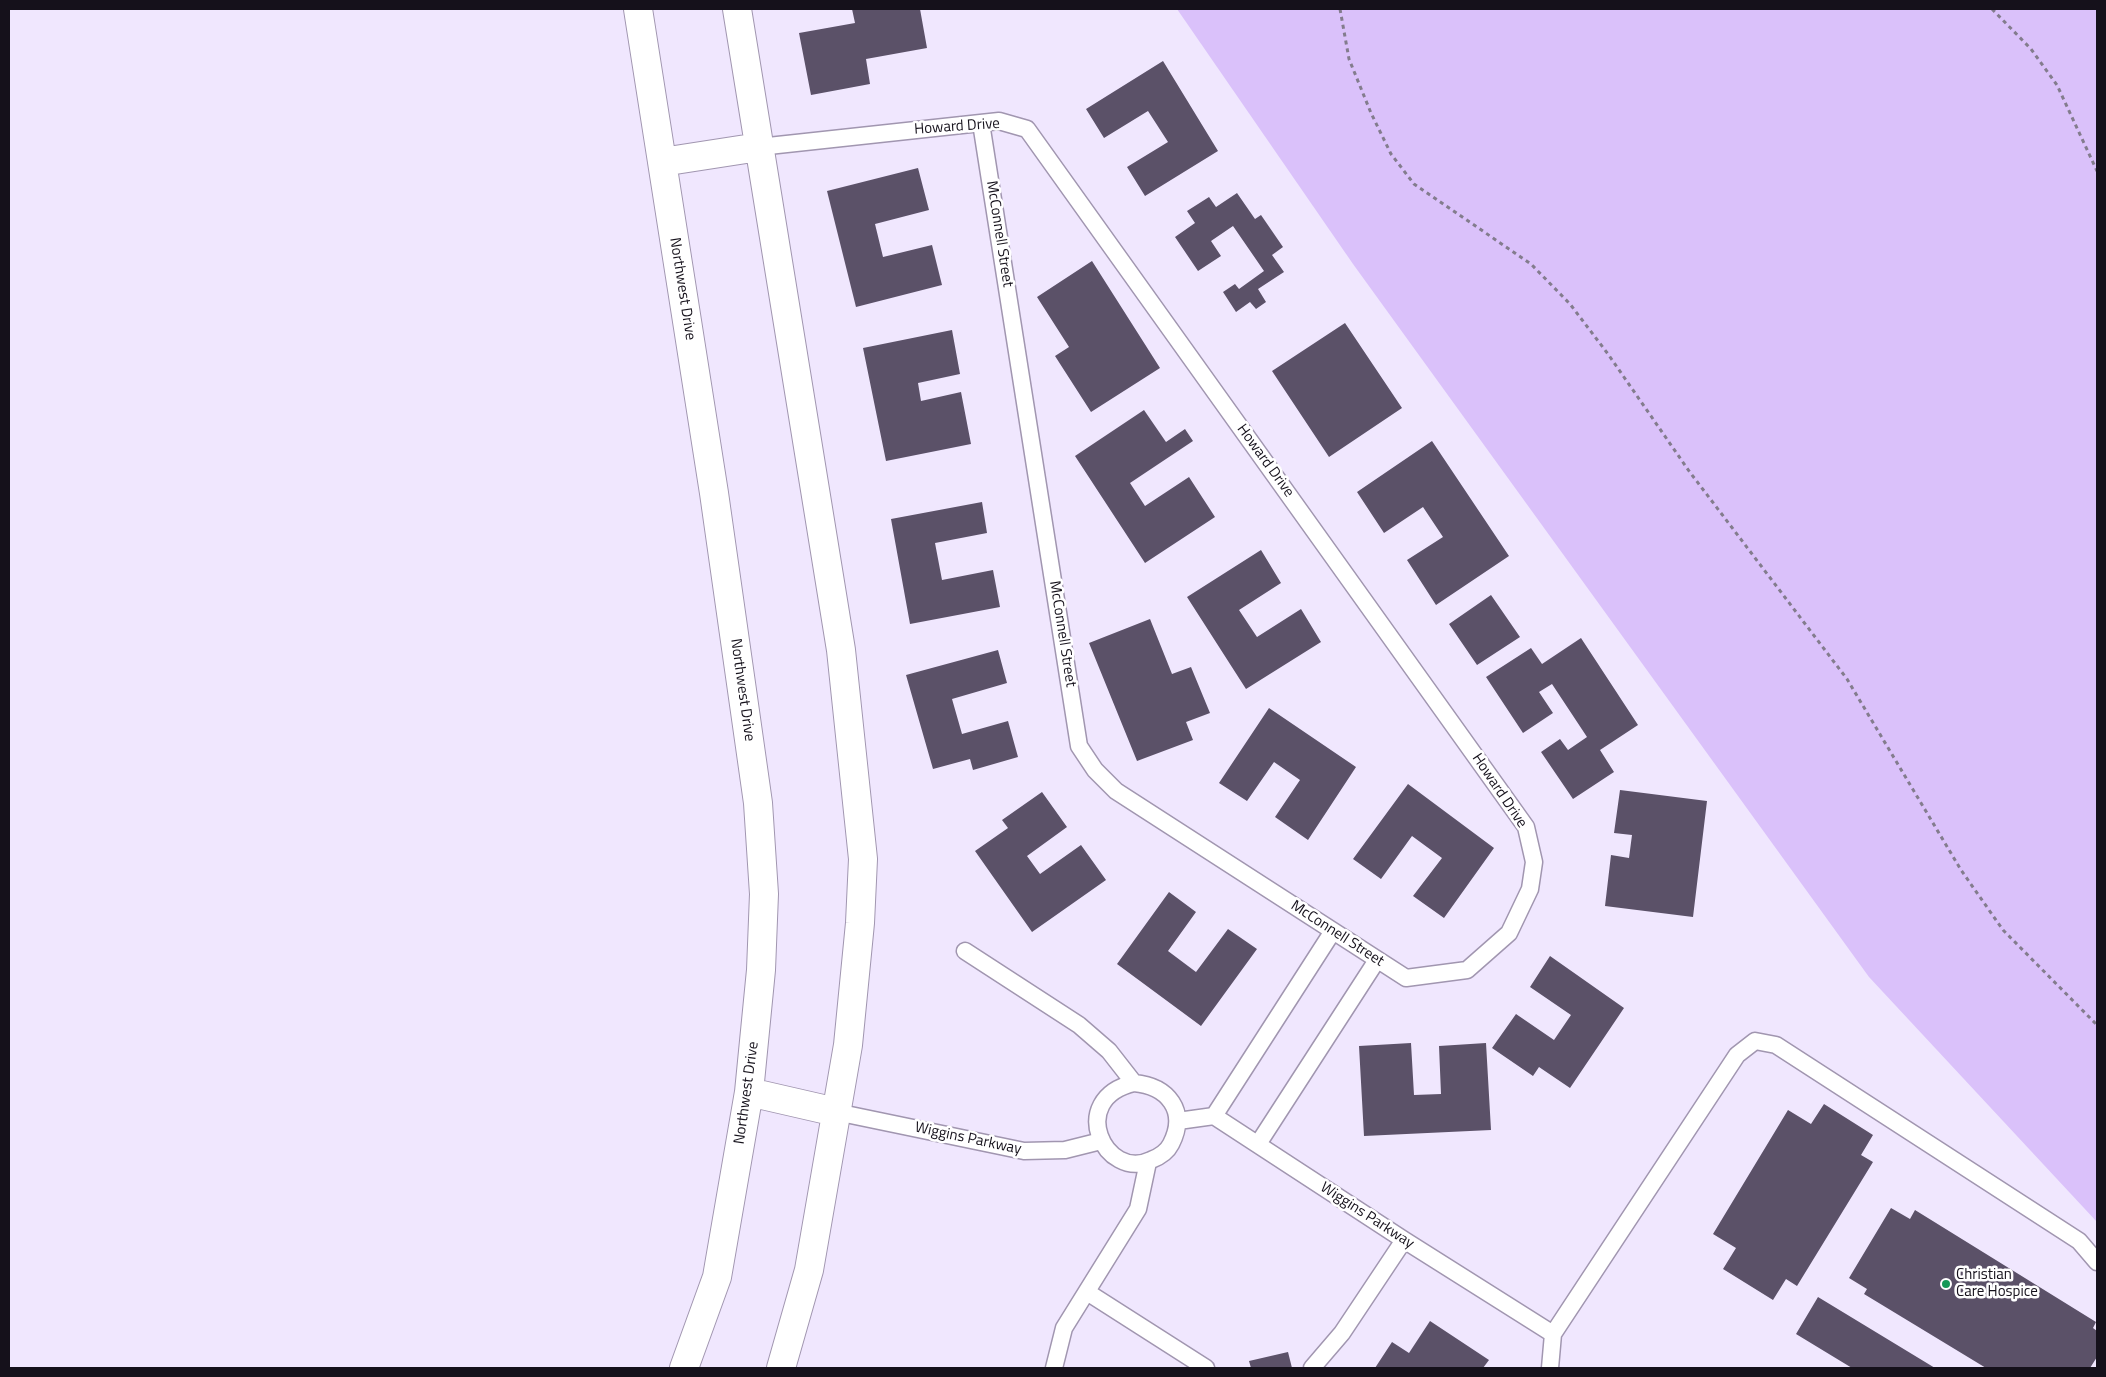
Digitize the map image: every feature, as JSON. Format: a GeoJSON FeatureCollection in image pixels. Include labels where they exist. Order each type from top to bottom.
{"type":"FeatureCollection","features":[{"type":"Feature","properties":{"kind":"main road","name":"Northwest Drive"},"geometry":{"type":"LineString","coordinates":[[638,9],[714,493],[758,803],[763,913],[761,970],[749,1092],[717,1277],[684,1368]]}},
{"type":"Feature","properties":{"kind":"main road"},"geometry":{"type":"LineString","coordinates":[[737,9],[840,650],[864,859],[849,1035],[809,1270],[781,1368]]}},
{"type":"Feature","properties":{"kind":"main road"},"geometry":{"type":"LineString","coordinates":[[662,162],[759,147]]}},
{"type":"Feature","properties":{"kind":"main road"},"geometry":{"type":"LineString","coordinates":[[749,1092],[836,1112]]}},
{"type":"Feature","properties":{"kind":"lane","name":"Howard Drive"},"geometry":{"type":"LineString","coordinates":[[759,147],[999,121],[1027,129],[1526,826],[1534,862],[1530,889],[1509,933],[1467,970],[1406,978]]}},
{"type":"Feature","properties":{"kind":"lane","name":"McConnell Street"},"geometry":{"type":"LineString","coordinates":[[982,123],[1079,746],[1095,770],[1116,791],[1406,978]]}},
{"type":"Feature","properties":{"kind":"lane"},"geometry":{"type":"LineString","coordinates":[[1178,1121],[1214,1116],[1333,931]]}},
{"type":"Feature","properties":{"kind":"lane"},"geometry":{"type":"LineString","coordinates":[[965,951],[1080,1025],[1109,1051],[1134,1083]]}},
{"type":"Feature","properties":{"kind":"lane"},"geometry":{"type":"LineString","coordinates":[[1258,1144],[1377,960]]}},
{"type":"Feature","properties":{"kind":"lane"},"geometry":{"type":"LineString","coordinates":[[1550,1368],[1553,1334],[1737,1055],[1755,1041],[1776,1045],[1785,1050],[2079,1241],[2097,1262]]}},
{"type":"Feature","properties":{"kind":"lane"},"geometry":{"type":"LineString","coordinates":[[1134,1083],[1147,1084],[1159,1089],[1169,1097],[1175,1108],[1178,1121],[1176,1135],[1170,1147],[1160,1156],[1148,1162],[1134,1163],[1120,1160],[1109,1152],[1101,1141],[1097,1127],[1102,1102],[1116,1089],[1134,1083]]}},
{"type":"Feature","properties":{"kind":"lane","name":"Wiggins Parkway"},"geometry":{"type":"LineString","coordinates":[[836,1112],[1024,1152],[1064,1150],[1101,1141]]}},
{"type":"Feature","properties":{"kind":"lane","name":"Wiggins Parkway"},"geometry":{"type":"LineString","coordinates":[[1214,1116],[1404,1240],[1553,1334]]}},
{"type":"Feature","properties":{"kind":"lane"},"geometry":{"type":"LineString","coordinates":[[1054,1368],[1064,1328],[1138,1209],[1148,1162]]}},
{"type":"Feature","properties":{"kind":"lane"},"geometry":{"type":"LineString","coordinates":[[1312,1368],[1342,1333],[1404,1240]]}},
{"type":"Feature","properties":{"kind":"lane"},"geometry":{"type":"LineString","coordinates":[[1087,1292],[1206,1368]]}},
{"type":"Feature","properties":{"kind":"path"},"geometry":{"type":"LineString","coordinates":[[1340,9],[1348,59],[1391,154],[1414,184],[1531,264],[1570,304],[1608,354],[1688,471],[1847,679],[1961,870],[2003,930],[2097,1025]]}},
{"type":"Feature","properties":{"kind":"path"},"geometry":{"type":"LineString","coordinates":[[1992,9],[2031,50],[2056,85],[2097,171]]}},
{"type":"Feature","properties":{"kind":"shaded area"},"geometry":{"type":"Polygon","coordinates":[[[1177,9],[2097,9],[2097,1222],[1869,977],[1353,264],[1177,9]]]}},
{"type":"Feature","properties":{"kind":"building"},"geometry":{"type":"Polygon","coordinates":[[[852,9],[920,9],[927,48],[866,59],[870,84],[811,95],[799,33],[855,23],[852,9]]]}},
{"type":"Feature","properties":{"kind":"building"},"geometry":{"type":"Polygon","coordinates":[[[1163,61],[1218,151],[1145,196],[1127,167],[1168,142],[1148,111],[1104,138],[1086,109],[1163,61]]]}},
{"type":"Feature","properties":{"kind":"building"},"geometry":{"type":"Polygon","coordinates":[[[918,168],[929,210],[875,224],[883,257],[932,245],[942,285],[856,307],[827,191],[918,168]]]}},
{"type":"Feature","properties":{"kind":"building"},"geometry":{"type":"Polygon","coordinates":[[[1237,193],[1255,219],[1261,215],[1283,247],[1272,255],[1284,272],[1258,289],[1266,302],[1256,309],[1250,302],[1236,312],[1223,292],[1235,284],[1239,289],[1264,271],[1233,226],[1211,241],[1221,256],[1198,271],[1175,237],[1195,223],[1187,211],[1209,197],[1216,207],[1237,193]]]}},
{"type":"Feature","properties":{"kind":"building"},"geometry":{"type":"Polygon","coordinates":[[[1092,261],[1160,368],[1091,412],[1055,356],[1069,347],[1037,297],[1092,261]]]}},
{"type":"Feature","properties":{"kind":"building"},"geometry":{"type":"Polygon","coordinates":[[[1345,323],[1402,408],[1329,457],[1272,371],[1345,323]]]}},
{"type":"Feature","properties":{"kind":"building"},"geometry":{"type":"Polygon","coordinates":[[[952,330],[960,374],[918,383],[921,401],[961,392],[971,444],[886,461],[863,348],[952,330]]]}},
{"type":"Feature","properties":{"kind":"building"},"geometry":{"type":"Polygon","coordinates":[[[1144,410],[1166,442],[1185,429],[1193,441],[1130,483],[1145,506],[1189,477],[1215,517],[1145,563],[1075,456],[1144,410]]]}},
{"type":"Feature","properties":{"kind":"building"},"geometry":{"type":"Polygon","coordinates":[[[1432,441],[1509,556],[1436,605],[1407,560],[1443,537],[1423,507],[1384,533],[1357,492],[1432,441]]]}},
{"type":"Feature","properties":{"kind":"building"},"geometry":{"type":"Polygon","coordinates":[[[982,502],[987,533],[935,543],[942,580],[993,570],[1000,607],[910,624],[891,519],[982,502]]]}},
{"type":"Feature","properties":{"kind":"building"},"geometry":{"type":"Polygon","coordinates":[[[1261,550],[1281,583],[1239,610],[1257,637],[1301,609],[1321,642],[1246,689],[1187,597],[1261,550]]]}},
{"type":"Feature","properties":{"kind":"building"},"geometry":{"type":"Polygon","coordinates":[[[1491,595],[1520,637],[1477,665],[1449,624],[1491,595]]]}},
{"type":"Feature","properties":{"kind":"building"},"geometry":{"type":"Polygon","coordinates":[[[1150,619],[1172,674],[1191,667],[1210,713],[1186,722],[1193,740],[1137,761],[1089,643],[1150,619]]]}},
{"type":"Feature","properties":{"kind":"building"},"geometry":{"type":"Polygon","coordinates":[[[1581,638],[1638,725],[1600,750],[1614,772],[1573,799],[1541,752],[1560,739],[1568,750],[1587,737],[1552,684],[1539,692],[1553,713],[1523,733],[1486,677],[1531,648],[1542,664],[1581,638]]]}},
{"type":"Feature","properties":{"kind":"building"},"geometry":{"type":"Polygon","coordinates":[[[998,650],[1007,683],[952,699],[962,734],[1008,721],[1018,757],[973,770],[970,759],[933,769],[906,675],[998,650]]]}},
{"type":"Feature","properties":{"kind":"building"},"geometry":{"type":"Polygon","coordinates":[[[1269,708],[1356,767],[1308,840],[1275,817],[1300,780],[1274,762],[1247,801],[1219,783],[1269,708]]]}},
{"type":"Feature","properties":{"kind":"building"},"geometry":{"type":"Polygon","coordinates":[[[1408,784],[1494,848],[1444,918],[1413,896],[1442,858],[1412,836],[1381,879],[1353,859],[1408,784]]]}},
{"type":"Feature","properties":{"kind":"building"},"geometry":{"type":"Polygon","coordinates":[[[1620,790],[1707,801],[1693,917],[1605,906],[1611,855],[1629,858],[1632,835],[1614,833],[1620,790]]]}},
{"type":"Feature","properties":{"kind":"building"},"geometry":{"type":"Polygon","coordinates":[[[1042,792],[1067,827],[1027,856],[1040,874],[1081,845],[1106,880],[1032,932],[975,851],[1008,828],[1002,820],[1042,792]]]}},
{"type":"Feature","properties":{"kind":"building"},"geometry":{"type":"Polygon","coordinates":[[[1169,892],[1196,912],[1168,951],[1196,972],[1228,929],[1257,949],[1201,1026],[1117,964],[1169,892]]]}},
{"type":"Feature","properties":{"kind":"building"},"geometry":{"type":"Polygon","coordinates":[[[1550,956],[1624,1008],[1570,1088],[1539,1067],[1533,1076],[1492,1048],[1516,1014],[1554,1040],[1571,1015],[1530,987],[1550,956]]]}},
{"type":"Feature","properties":{"kind":"building"},"geometry":{"type":"Polygon","coordinates":[[[1411,1043],[1414,1095],[1441,1094],[1439,1046],[1486,1043],[1491,1130],[1364,1136],[1359,1046],[1411,1043]]]}},
{"type":"Feature","properties":{"kind":"building"},"geometry":{"type":"Polygon","coordinates":[[[1824,1104],[1873,1135],[1861,1155],[1873,1162],[1797,1286],[1786,1279],[1773,1300],[1723,1269],[1736,1248],[1713,1234],[1788,1110],[1811,1124],[1824,1104]]]}},
{"type":"Feature","properties":{"kind":"building","name":"Christian Care Hospice"},"geometry":{"type":"Polygon","coordinates":[[[1891,1208],[1910,1219],[1915,1210],[2096,1322],[2093,1328],[2097,1331],[2097,1357],[2090,1368],[1986,1368],[1864,1294],[1867,1289],[1849,1278],[1891,1208]]]}},
{"type":"Feature","properties":{"kind":"building"},"geometry":{"type":"Polygon","coordinates":[[[1818,1297],[1935,1368],[1852,1368],[1796,1334],[1818,1297]]]}},
{"type":"Feature","properties":{"kind":"building"},"geometry":{"type":"Polygon","coordinates":[[[1430,1321],[1489,1360],[1483,1368],[1375,1368],[1392,1342],[1409,1353],[1430,1321]]]}},
{"type":"Feature","properties":{"kind":"building"},"geometry":{"type":"Polygon","coordinates":[[[1288,1352],[1292,1368],[1251,1368],[1249,1361],[1288,1352]]]}},
{"type":"Feature","properties":{"kind":"place","name":"Christian Care Hospice"},"geometry":{"type":"Point","coordinates":[1946,1284]}}]}
